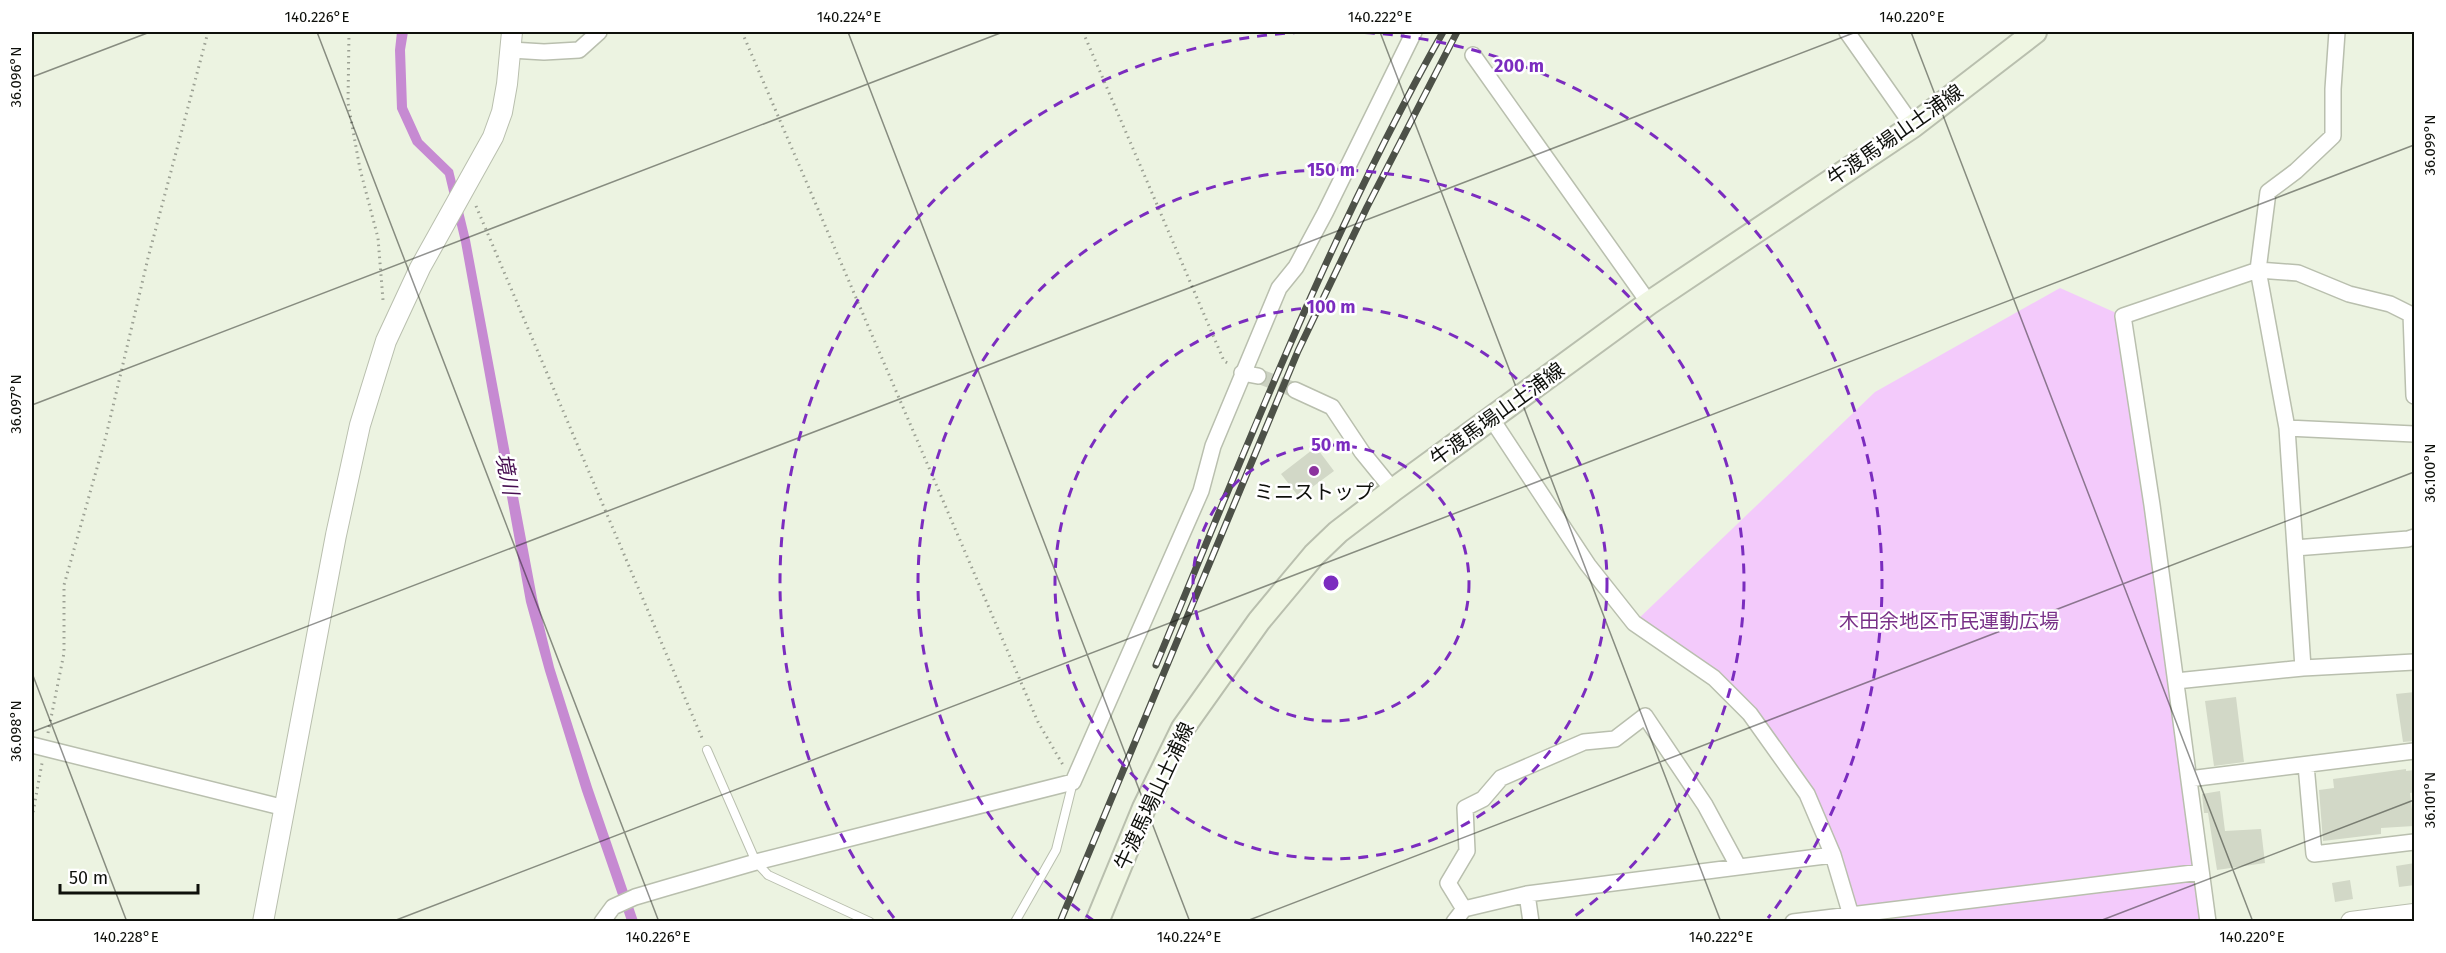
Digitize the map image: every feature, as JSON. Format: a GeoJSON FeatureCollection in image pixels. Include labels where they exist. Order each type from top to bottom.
{"type":"FeatureCollection","features":[{"type":"Feature","properties":{"kind":"main road","name":"牛渡馬場山土浦線"},"geometry":{"type":"LineString","coordinates":[[1097,921],[1144,808],[1183,728],[1259,621],[1314,555],[1338,532],[1649,303],[1913,126],[2035,32]]}},
{"type":"Feature","properties":{"kind":"street"},"geometry":{"type":"LineString","coordinates":[[263,921],[336,535],[360,425],[386,341],[420,268],[493,137],[502,112],[511,41],[544,52],[579,50],[599,32]]}},
{"type":"Feature","properties":{"kind":"street"},"geometry":{"type":"LineString","coordinates":[[602,921],[613,907],[635,897],[756,862],[1073,782],[1201,491],[1213,446],[1279,288],[1296,267],[1325,213],[1414,32]]}},
{"type":"Feature","properties":{"kind":"street"},"geometry":{"type":"LineString","coordinates":[[1847,32],[1913,126]]}},
{"type":"Feature","properties":{"kind":"street"},"geometry":{"type":"LineString","coordinates":[[2303,668],[2287,428],[2258,270],[2268,192],[2296,171],[2333,136],[2333,89],[2337,32]]}},
{"type":"Feature","properties":{"kind":"street"},"geometry":{"type":"LineString","coordinates":[[1473,55],[1649,303]]}},
{"type":"Feature","properties":{"kind":"street"},"geometry":{"type":"LineString","coordinates":[[2208,921],[2123,316],[2258,270],[2298,273],[2349,294],[2390,304],[2413,315],[2415,396]]}},
{"type":"Feature","properties":{"kind":"street"},"geometry":{"type":"LineString","coordinates":[[1242,373],[1258,376]]}},
{"type":"Feature","properties":{"kind":"street"},"geometry":{"type":"LineString","coordinates":[[1295,390],[1332,408],[1362,452],[1393,490]]}},
{"type":"Feature","properties":{"kind":"street"},"geometry":{"type":"LineString","coordinates":[[1491,418],[1588,565],[1634,623],[1714,678],[1750,714],[1807,794],[1833,855],[1853,918]]}},
{"type":"Feature","properties":{"kind":"street"},"geometry":{"type":"LineString","coordinates":[[2287,428],[2415,434]]}},
{"type":"Feature","properties":{"kind":"street"},"geometry":{"type":"LineString","coordinates":[[2295,548],[2415,537]]}},
{"type":"Feature","properties":{"kind":"street"},"geometry":{"type":"LineString","coordinates":[[2176,681],[2303,668],[2415,662]]}},
{"type":"Feature","properties":{"kind":"street"},"geometry":{"type":"LineString","coordinates":[[1464,909],[1448,883],[1467,851],[1465,808],[1483,799],[1501,778],[1584,742],[1615,739],[1645,716],[1705,805],[1738,866]]}},
{"type":"Feature","properties":{"kind":"street"},"geometry":{"type":"LineString","coordinates":[[38,747],[285,808]]}},
{"type":"Feature","properties":{"kind":"street"},"geometry":{"type":"LineString","coordinates":[[2189,779],[2415,751]]}},
{"type":"Feature","properties":{"kind":"street"},"geometry":{"type":"LineString","coordinates":[[2306,765],[2314,854],[2415,842]]}},
{"type":"Feature","properties":{"kind":"street"},"geometry":{"type":"LineString","coordinates":[[1455,921],[1464,909],[1527,894],[1833,855]]}},
{"type":"Feature","properties":{"kind":"street"},"geometry":{"type":"LineString","coordinates":[[1793,921],[1853,918],[2201,872]]}},
{"type":"Feature","properties":{"kind":"street"},"geometry":{"type":"LineString","coordinates":[[1527,894],[1531,921]]}},
{"type":"Feature","properties":{"kind":"street"},"geometry":{"type":"LineString","coordinates":[[2351,921],[2415,914]]}},
{"type":"Feature","properties":{"kind":"lane"},"geometry":{"type":"LineString","coordinates":[[707,750],[756,862],[768,875],[870,921]]}},
{"type":"Feature","properties":{"kind":"lane"},"geometry":{"type":"LineString","coordinates":[[1015,921],[1056,850],[1073,782]]}},
{"type":"Feature","properties":{"kind":"path"},"geometry":{"type":"LineString","coordinates":[[32,818],[38,747],[64,652],[64,585],[106,436],[148,258],[208,32]]}},
{"type":"Feature","properties":{"kind":"path"},"geometry":{"type":"LineString","coordinates":[[349,32],[348,103],[360,169],[378,238],[384,307]]}},
{"type":"Feature","properties":{"kind":"path"},"geometry":{"type":"LineString","coordinates":[[742,32],[1038,722],[1073,782]]}},
{"type":"Feature","properties":{"kind":"path"},"geometry":{"type":"LineString","coordinates":[[1083,32],[1224,361],[1242,373]]}},
{"type":"Feature","properties":{"kind":"path"},"geometry":{"type":"LineString","coordinates":[[465,188],[707,750]]}},
{"type":"Feature","properties":{"kind":"green space","name":"木田余地区市民運動広場"},"geometry":{"type":"Polygon","coordinates":[[[2060,288],[2123,316],[2208,921],[1853,921],[1807,794],[1750,714],[1634,623],[1875,392],[2060,288]]]}},
{"type":"Feature","properties":{"kind":"water","name":"境川"},"geometry":{"type":"Polygon","coordinates":[[[397,32],[408,32],[405,50],[407,107],[422,140],[453,170],[470,240],[537,598],[554,667],[638,921],[627,921],[582,791],[526,602],[461,242],[445,175],[413,144],[397,109],[395,50],[397,32]]]}},
{"type":"Feature","properties":{"kind":"building"},"geometry":{"type":"Polygon","coordinates":[[[1316,447],[1334,471],[1299,497],[1281,474],[1316,447]]]}},
{"type":"Feature","properties":{"kind":"building"},"geometry":{"type":"Polygon","coordinates":[[[2415,692],[2415,741],[2403,742],[2396,694],[2415,692]]]}},
{"type":"Feature","properties":{"kind":"building"},"geometry":{"type":"Polygon","coordinates":[[[2236,697],[2244,762],[2214,766],[2205,701],[2236,697]]]}},
{"type":"Feature","properties":{"kind":"building"},"geometry":{"type":"Polygon","coordinates":[[[2406,769],[2406,771],[2415,770],[2415,792],[2410,793],[2414,826],[2381,828],[2381,834],[2323,841],[2319,790],[2334,788],[2333,779],[2406,769]]]}},
{"type":"Feature","properties":{"kind":"building"},"geometry":{"type":"Polygon","coordinates":[[[2220,791],[2225,831],[2261,829],[2265,863],[2217,870],[2208,813],[2204,813],[2202,794],[2220,791]]]}},
{"type":"Feature","properties":{"kind":"building"},"geometry":{"type":"Polygon","coordinates":[[[2415,863],[2415,885],[2399,887],[2396,866],[2415,863]]]}},
{"type":"Feature","properties":{"kind":"building"},"geometry":{"type":"Polygon","coordinates":[[[2350,880],[2353,899],[2335,902],[2332,883],[2350,880]]]}},
{"type":"Feature","properties":{"kind":"tunnel"},"geometry":{"type":"LineString","coordinates":[[1258,376],[1295,390]]}},
{"type":"Feature","properties":{"kind":"railway"},"geometry":{"type":"LineString","coordinates":[[1156,665],[1290,344],[1363,186],[1443,32]]}},
{"type":"Feature","properties":{"kind":"railway"},"geometry":{"type":"LineString","coordinates":[[1060,922],[1298,351],[1367,207],[1457,32]]}},
{"type":"Feature","properties":{"kind":"place","name":"ミニストップ"},"geometry":{"type":"Point","coordinates":[1314,471]}}]}
